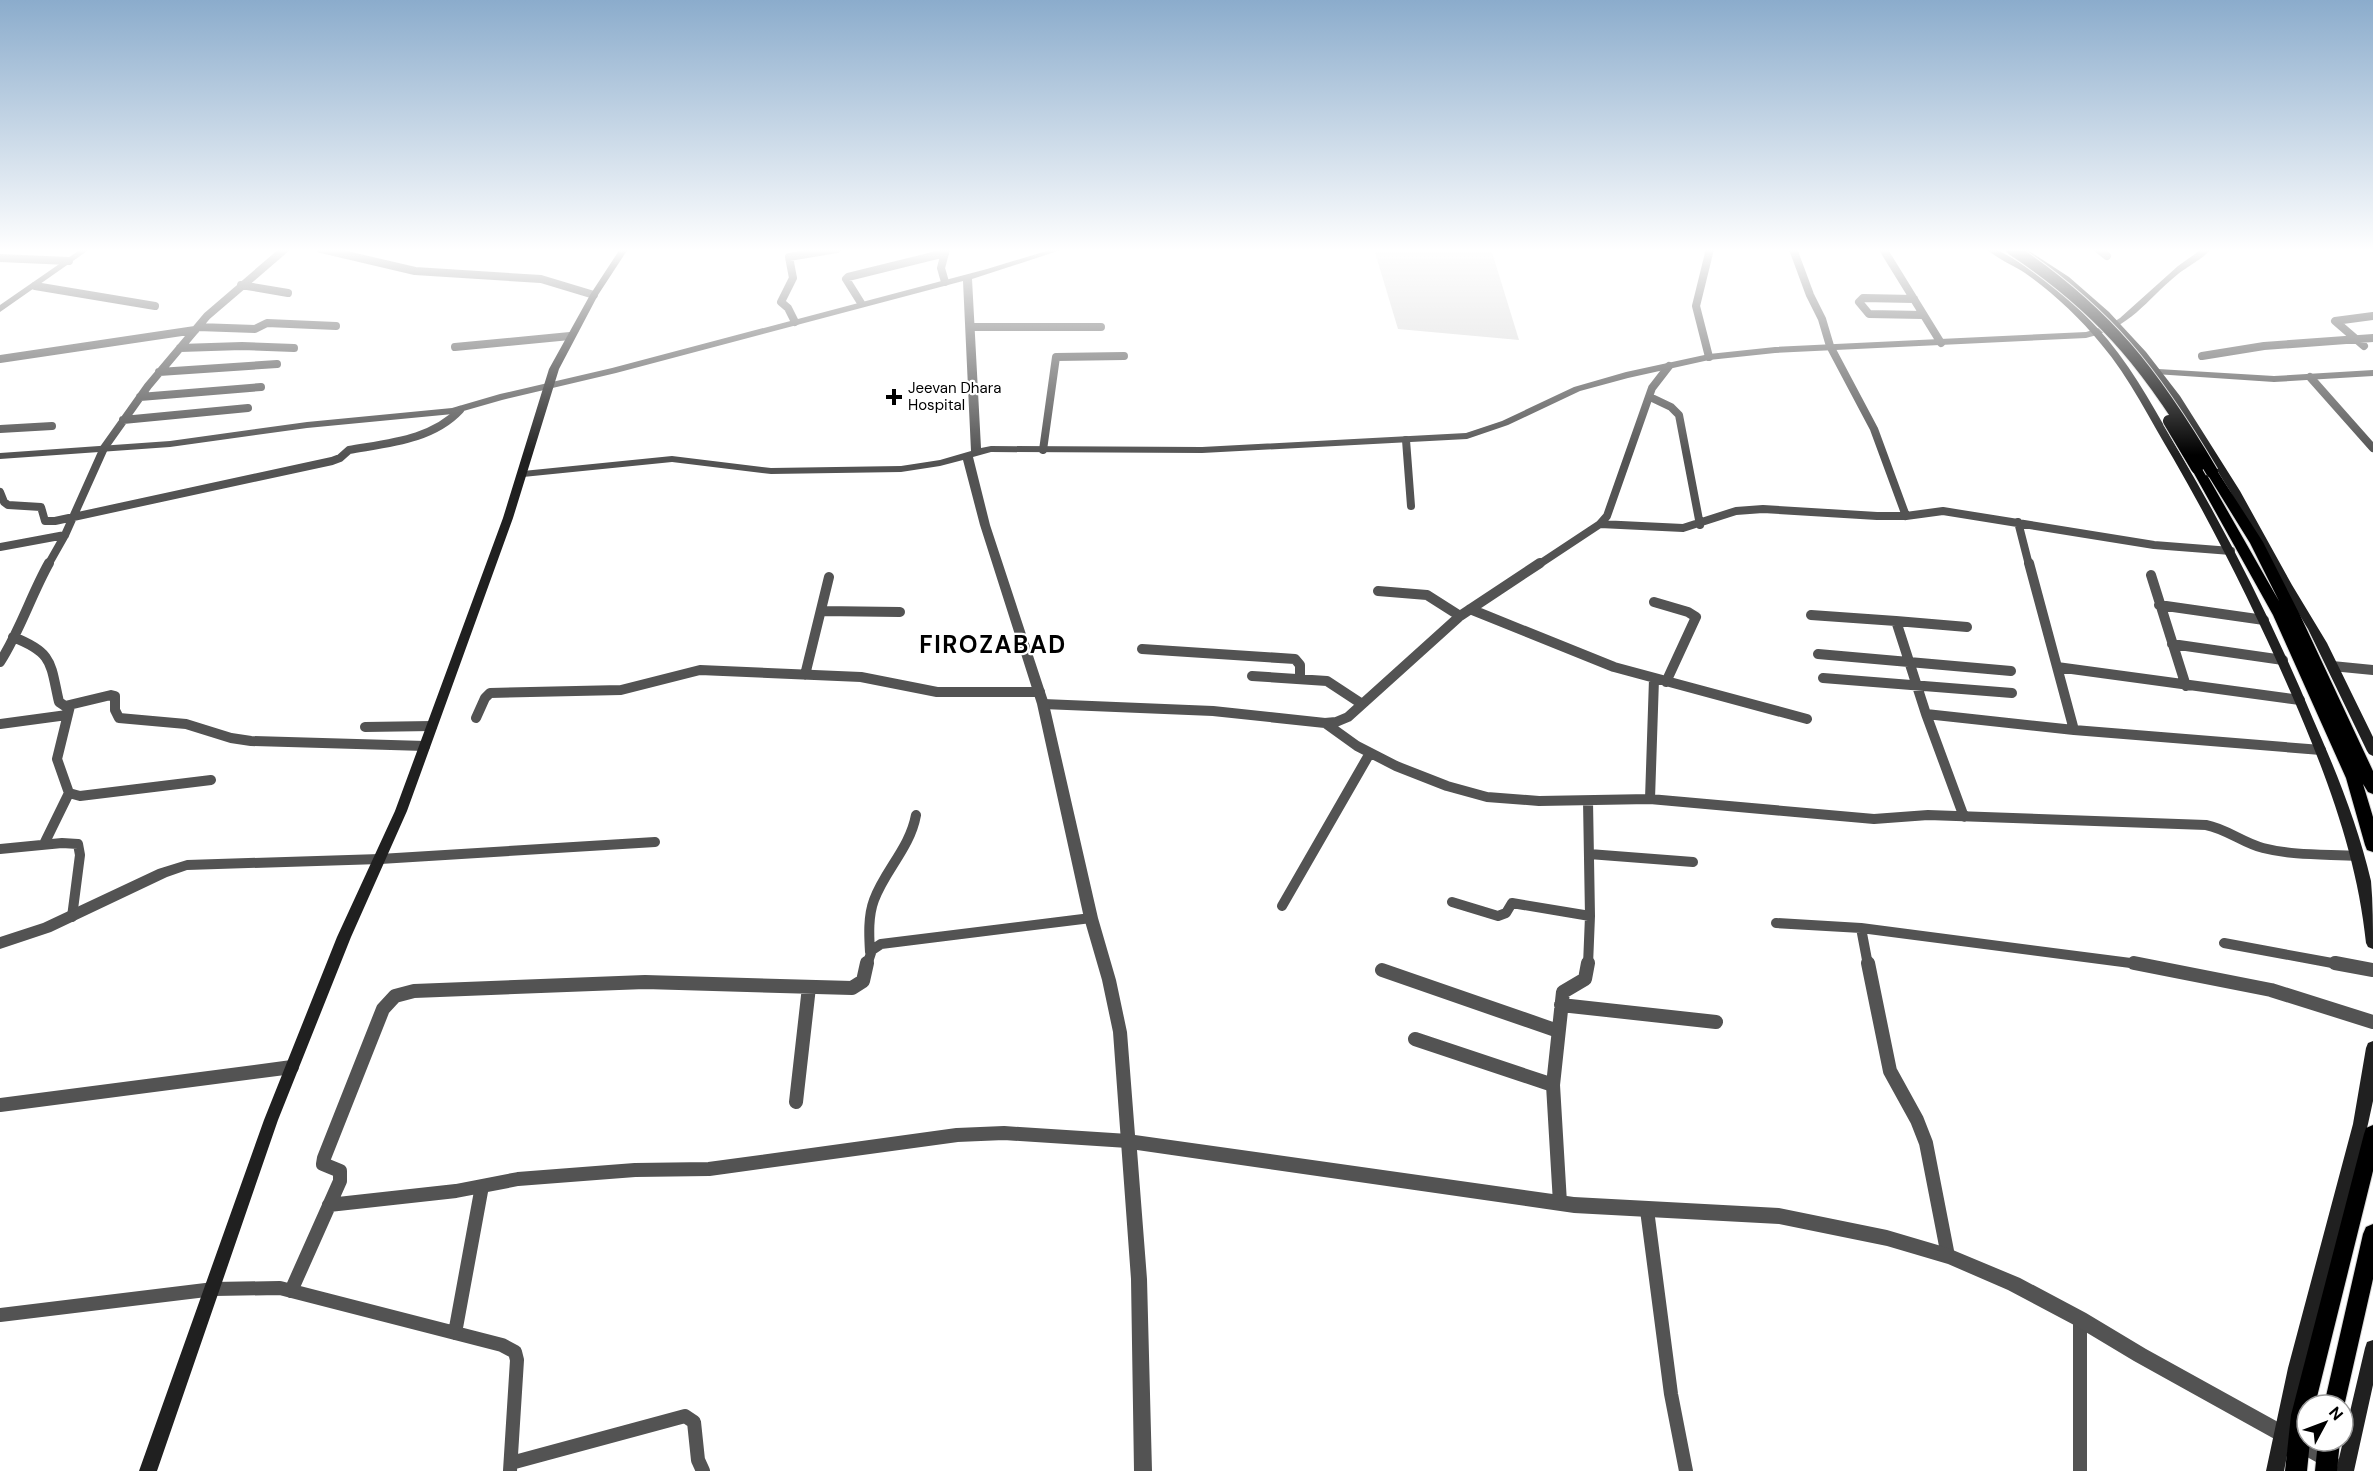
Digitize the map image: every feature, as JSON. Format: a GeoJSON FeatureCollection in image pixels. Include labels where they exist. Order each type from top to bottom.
{"type":"FeatureCollection","features":[{"type":"Feature","properties":{"kind":"main road"},"geometry":{"type":"LineString","coordinates":[[148,1471],[214,1289],[271,1120],[344,937],[401,811],[523,474],[548,386],[581,318]]}},
{"type":"Feature","properties":{"kind":"main road"},"geometry":{"type":"LineString","coordinates":[[2082,318],[2116,358],[2142,397],[2231,551],[2283,660],[2341,801],[2368,893],[2373,944]]}},
{"type":"Feature","properties":{"kind":"main road"},"geometry":{"type":"LineString","coordinates":[[2091,318],[2125,355],[2154,396],[2280,615],[2354,778],[2373,845]]}},
{"type":"Feature","properties":{"kind":"main road"},"geometry":{"type":"LineString","coordinates":[[2101,318],[2146,367],[2256,542],[2293,615],[2373,788]]}},
{"type":"Feature","properties":{"kind":"main road"},"geometry":{"type":"LineString","coordinates":[[2111,318],[2158,372],[2218,464],[2313,628],[2373,751]]}},
{"type":"Feature","properties":{"kind":"main road"},"geometry":{"type":"LineString","coordinates":[[2275,1471],[2280,1434],[2359,1136],[2370,1080],[2373,1048]]}},
{"type":"Feature","properties":{"kind":"main road"},"geometry":{"type":"LineString","coordinates":[[2308,1393],[2373,1134]]}},
{"type":"Feature","properties":{"kind":"main road"},"geometry":{"type":"LineString","coordinates":[[2339,1393],[2373,1234]]}},
{"type":"Feature","properties":{"kind":"main road"},"geometry":{"type":"LineString","coordinates":[[2335,1462],[2373,1348]]}},
{"type":"Feature","properties":{"kind":"main road"},"geometry":{"type":"LineString","coordinates":[[2296,1471],[2298,1453]]}},
{"type":"Feature","properties":{"kind":"street"},"geometry":{"type":"LineString","coordinates":[[0,662],[36,586],[65,535],[104,448],[159,372],[208,318]]}},
{"type":"Feature","properties":{"kind":"street"},"geometry":{"type":"LineString","coordinates":[[793,318],[795,322]]}},
{"type":"Feature","properties":{"kind":"street"},"geometry":{"type":"LineString","coordinates":[[0,456],[170,444],[307,425],[460,410],[500,397],[810,318]]}},
{"type":"Feature","properties":{"kind":"street"},"geometry":{"type":"LineString","coordinates":[[969,318],[977,443],[972,454],[985,525],[1042,698],[1091,918],[1109,980],[1120,1032],[1139,1279],[1143,1471]]}},
{"type":"Feature","properties":{"kind":"street"},"geometry":{"type":"LineString","coordinates":[[1699,318],[1709,357]]}},
{"type":"Feature","properties":{"kind":"street"},"geometry":{"type":"LineString","coordinates":[[1821,318],[1830,346],[1874,429],[1906,516]]}},
{"type":"Feature","properties":{"kind":"street"},"geometry":{"type":"LineString","coordinates":[[1925,318],[1941,343]]}},
{"type":"Feature","properties":{"kind":"street"},"geometry":{"type":"LineString","coordinates":[[523,474],[672,459],[771,471],[902,469],[940,463],[991,449],[1182,451],[1452,438],[1480,433],[1577,388],[1709,357],[1830,346],[1941,343],[2097,334],[2118,324],[2125,318]]}},
{"type":"Feature","properties":{"kind":"street"},"geometry":{"type":"LineString","coordinates":[[2360,318],[2335,321],[2364,346]]}},
{"type":"Feature","properties":{"kind":"street"},"geometry":{"type":"LineString","coordinates":[[0,359],[197,328],[255,329],[267,323],[336,326]]}},
{"type":"Feature","properties":{"kind":"street"},"geometry":{"type":"LineString","coordinates":[[970,327],[1101,327]]}},
{"type":"Feature","properties":{"kind":"street"},"geometry":{"type":"LineString","coordinates":[[455,347],[570,336]]}},
{"type":"Feature","properties":{"kind":"street"},"geometry":{"type":"LineString","coordinates":[[2202,356],[2264,346],[2373,338]]}},
{"type":"Feature","properties":{"kind":"street"},"geometry":{"type":"LineString","coordinates":[[180,348],[242,346],[294,348]]}},
{"type":"Feature","properties":{"kind":"street"},"geometry":{"type":"LineString","coordinates":[[1043,450],[1056,357],[1124,356]]}},
{"type":"Feature","properties":{"kind":"street"},"geometry":{"type":"LineString","coordinates":[[159,372],[277,364]]}},
{"type":"Feature","properties":{"kind":"street"},"geometry":{"type":"LineString","coordinates":[[476,718],[487,695],[494,692],[615,690],[700,670],[861,677],[937,692],[1213,711],[1325,723],[1342,720],[1460,616],[1600,524],[1611,509],[1656,380],[1669,366]]}},
{"type":"Feature","properties":{"kind":"street"},"geometry":{"type":"LineString","coordinates":[[2158,372],[2260,379],[2373,373]]}},
{"type":"Feature","properties":{"kind":"street"},"geometry":{"type":"LineString","coordinates":[[2310,377],[2373,448]]}},
{"type":"Feature","properties":{"kind":"street"},"geometry":{"type":"LineString","coordinates":[[140,397],[261,387]]}},
{"type":"Feature","properties":{"kind":"street"},"geometry":{"type":"LineString","coordinates":[[1650,398],[1671,407],[1679,415],[1700,525]]}},
{"type":"Feature","properties":{"kind":"street"},"geometry":{"type":"LineString","coordinates":[[123,420],[248,408]]}},
{"type":"Feature","properties":{"kind":"street"},"geometry":{"type":"LineString","coordinates":[[0,492],[4,502],[8,505],[41,507],[45,520],[74,516],[332,461],[340,458],[349,450],[437,429],[451,421],[460,410]]}},
{"type":"Feature","properties":{"kind":"street"},"geometry":{"type":"LineString","coordinates":[[0,429],[52,426]]}},
{"type":"Feature","properties":{"kind":"street"},"geometry":{"type":"LineString","coordinates":[[1406,440],[1411,506]]}},
{"type":"Feature","properties":{"kind":"street"},"geometry":{"type":"LineString","coordinates":[[1600,524],[1683,528],[1700,525],[1736,511],[1763,508],[1906,516],[1950,511],[2154,545],[2231,551]]}},
{"type":"Feature","properties":{"kind":"street"},"geometry":{"type":"LineString","coordinates":[[2018,522],[2074,730]]}},
{"type":"Feature","properties":{"kind":"street"},"geometry":{"type":"LineString","coordinates":[[0,548],[65,535]]}},
{"type":"Feature","properties":{"kind":"street"},"geometry":{"type":"LineString","coordinates":[[2151,574],[2186,686]]}},
{"type":"Feature","properties":{"kind":"street"},"geometry":{"type":"LineString","coordinates":[[805,675],[829,577]]}},
{"type":"Feature","properties":{"kind":"street"},"geometry":{"type":"LineString","coordinates":[[1378,591],[1427,595],[1460,616]]}},
{"type":"Feature","properties":{"kind":"street"},"geometry":{"type":"LineString","coordinates":[[1654,602],[1688,612],[1696,617],[1666,682]]}},
{"type":"Feature","properties":{"kind":"street"},"geometry":{"type":"LineString","coordinates":[[2159,605],[2264,620]]}},
{"type":"Feature","properties":{"kind":"street"},"geometry":{"type":"LineString","coordinates":[[1470,609],[1564,648],[1654,679],[1807,719]]}},
{"type":"Feature","properties":{"kind":"street"},"geometry":{"type":"LineString","coordinates":[[821,611],[900,612]]}},
{"type":"Feature","properties":{"kind":"street"},"geometry":{"type":"LineString","coordinates":[[1811,615],[1967,627]]}},
{"type":"Feature","properties":{"kind":"street"},"geometry":{"type":"LineString","coordinates":[[1896,621],[1926,714],[1964,817]]}},
{"type":"Feature","properties":{"kind":"street"},"geometry":{"type":"LineString","coordinates":[[13,637],[35,644],[47,656],[51,664],[59,702],[68,710]]}},
{"type":"Feature","properties":{"kind":"street"},"geometry":{"type":"LineString","coordinates":[[2172,644],[2283,660]]}},
{"type":"Feature","properties":{"kind":"street"},"geometry":{"type":"LineString","coordinates":[[1142,649],[1295,659],[1300,665],[1300,678]]}},
{"type":"Feature","properties":{"kind":"street"},"geometry":{"type":"LineString","coordinates":[[1818,654],[2011,671]]}},
{"type":"Feature","properties":{"kind":"street"},"geometry":{"type":"LineString","coordinates":[[2331,666],[2373,670]]}},
{"type":"Feature","properties":{"kind":"street"},"geometry":{"type":"LineString","coordinates":[[2057,667],[2300,700]]}},
{"type":"Feature","properties":{"kind":"street"},"geometry":{"type":"LineString","coordinates":[[1252,676],[1327,681],[1362,704]]}},
{"type":"Feature","properties":{"kind":"street"},"geometry":{"type":"LineString","coordinates":[[1823,678],[2012,693]]}},
{"type":"Feature","properties":{"kind":"street"},"geometry":{"type":"LineString","coordinates":[[1650,799],[1654,679]]}},
{"type":"Feature","properties":{"kind":"street"},"geometry":{"type":"LineString","coordinates":[[0,724],[68,710],[111,695],[115,696],[115,710],[119,718],[186,724],[239,740],[426,746]]}},
{"type":"Feature","properties":{"kind":"street"},"geometry":{"type":"LineString","coordinates":[[44,844],[69,793],[57,759],[68,710]]}},
{"type":"Feature","properties":{"kind":"street"},"geometry":{"type":"LineString","coordinates":[[1926,714],[2074,730],[2321,750]]}},
{"type":"Feature","properties":{"kind":"street"},"geometry":{"type":"LineString","coordinates":[[1325,723],[1370,753],[1447,786],[1487,797],[1588,801],[1650,799],[1855,818],[1886,819],[1920,815],[2206,825],[2226,830],[2260,848],[2358,856]]}},
{"type":"Feature","properties":{"kind":"street"},"geometry":{"type":"LineString","coordinates":[[365,726],[432,726]]}},
{"type":"Feature","properties":{"kind":"street"},"geometry":{"type":"LineString","coordinates":[[1282,906],[1370,753]]}},
{"type":"Feature","properties":{"kind":"street"},"geometry":{"type":"LineString","coordinates":[[69,793],[80,796],[211,780]]}},
{"type":"Feature","properties":{"kind":"street"},"geometry":{"type":"LineString","coordinates":[[1560,1203],[1553,1085],[1563,992],[1581,983],[1587,976],[1590,916],[1588,801]]}},
{"type":"Feature","properties":{"kind":"street"},"geometry":{"type":"LineString","coordinates":[[291,1291],[341,1175],[340,1171],[323,1164],[324,1158],[383,1009],[395,996],[414,991],[615,982],[852,988],[858,985],[865,975],[870,952],[869,921],[874,899],[911,834],[916,815]]}},
{"type":"Feature","properties":{"kind":"street"},"geometry":{"type":"LineString","coordinates":[[0,849],[71,842],[78,844],[80,849],[72,917]]}},
{"type":"Feature","properties":{"kind":"street"},"geometry":{"type":"LineString","coordinates":[[0,943],[72,917],[164,873],[187,865],[380,859],[655,842]]}},
{"type":"Feature","properties":{"kind":"street"},"geometry":{"type":"LineString","coordinates":[[1589,854],[1694,862]]}},
{"type":"Feature","properties":{"kind":"street"},"geometry":{"type":"LineString","coordinates":[[1452,902],[1498,916],[1506,913],[1512,903],[1590,916]]}},
{"type":"Feature","properties":{"kind":"street"},"geometry":{"type":"LineString","coordinates":[[870,952],[881,944],[1091,918]]}},
{"type":"Feature","properties":{"kind":"street"},"geometry":{"type":"LineString","coordinates":[[1776,923],[1861,927],[2219,977],[2291,996],[2373,1022]]}},
{"type":"Feature","properties":{"kind":"street"},"geometry":{"type":"LineString","coordinates":[[1861,927],[1888,1064],[1926,1143],[1948,1256]]}},
{"type":"Feature","properties":{"kind":"street"},"geometry":{"type":"LineString","coordinates":[[2224,943],[2373,970]]}},
{"type":"Feature","properties":{"kind":"street"},"geometry":{"type":"LineString","coordinates":[[1382,970],[1558,1031]]}},
{"type":"Feature","properties":{"kind":"street"},"geometry":{"type":"LineString","coordinates":[[796,1102],[810,987]]}},
{"type":"Feature","properties":{"kind":"street"},"geometry":{"type":"LineString","coordinates":[[1561,1005],[1716,1022]]}},
{"type":"Feature","properties":{"kind":"street"},"geometry":{"type":"LineString","coordinates":[[1415,1039],[1553,1085]]}},
{"type":"Feature","properties":{"kind":"street"},"geometry":{"type":"LineString","coordinates":[[0,1105],[292,1067]]}},
{"type":"Feature","properties":{"kind":"street"},"geometry":{"type":"LineString","coordinates":[[329,1205],[482,1186],[518,1179],[635,1170],[709,1169],[968,1134],[1004,1133],[1128,1141],[1560,1203],[1647,1210],[1779,1216],[1887,1238],[1948,1256],[2014,1284],[2080,1318],[2140,1355],[2295,1442]]}},
{"type":"Feature","properties":{"kind":"street"},"geometry":{"type":"LineString","coordinates":[[455,1333],[482,1186]]}},
{"type":"Feature","properties":{"kind":"street"},"geometry":{"type":"LineString","coordinates":[[1647,1210],[1671,1394],[1686,1471]]}},
{"type":"Feature","properties":{"kind":"street"},"geometry":{"type":"LineString","coordinates":[[0,1315],[214,1289],[266,1287],[291,1291],[502,1345],[515,1352],[517,1360],[511,1467],[685,1416],[694,1422],[698,1460],[703,1471]]}},
{"type":"Feature","properties":{"kind":"street"},"geometry":{"type":"LineString","coordinates":[[2080,1318],[2080,1471]]}},
{"type":"Feature","properties":{"kind":"street"},"geometry":{"type":"LineString","coordinates":[[2317,1453],[2335,1462]]}},
{"type":"Feature","properties":{"kind":"shaded area"},"geometry":{"type":"Polygon","coordinates":[[[1395,318],[1512,318],[1519,340],[1398,329],[1395,318]]]}},
{"type":"Feature","properties":{"kind":"place","name":"Jeevan Dhara Hospital"},"geometry":{"type":"Point","coordinates":[894,397]}},
{"type":"Feature","properties":{"kind":"district","name":"FIROZABAD"},"geometry":{"type":"Point","coordinates":[993,644]}}]}
